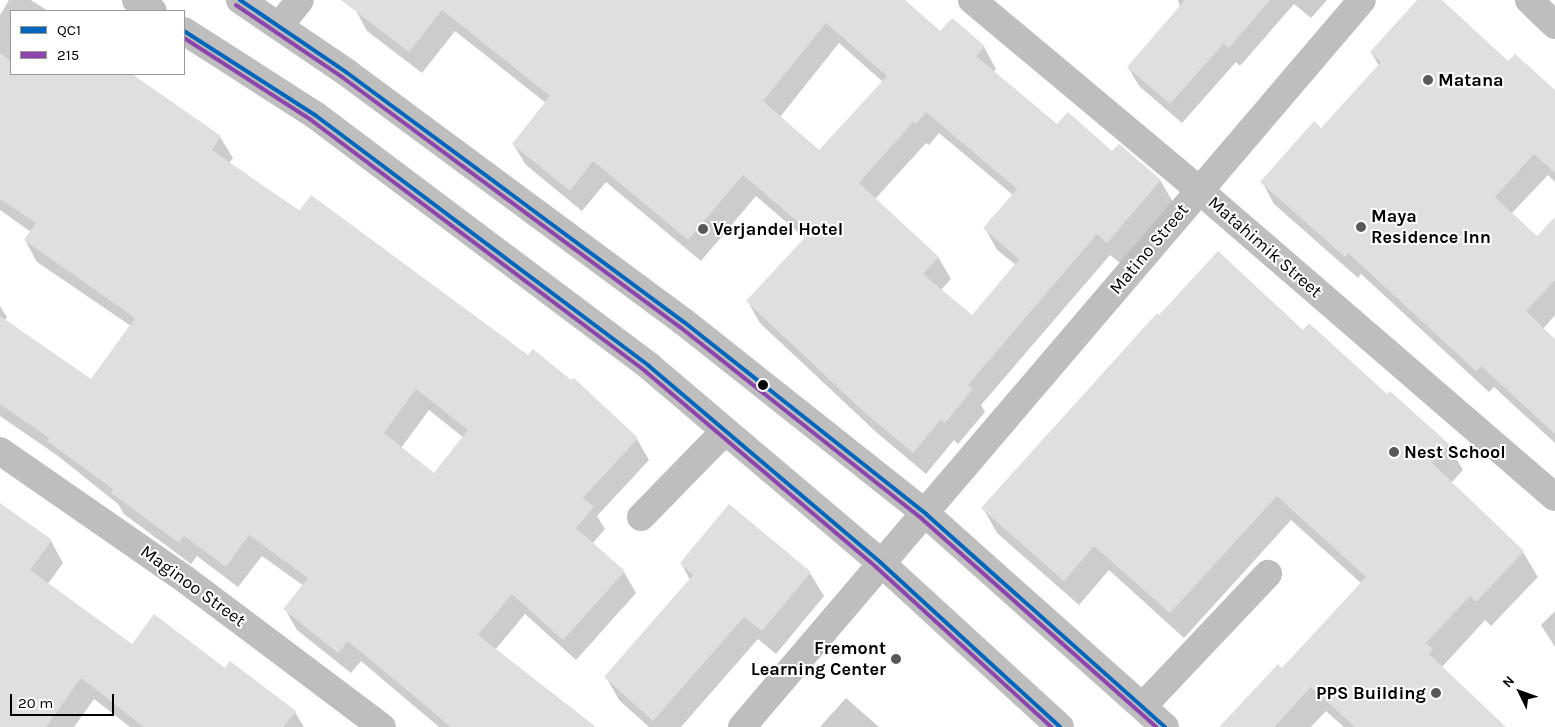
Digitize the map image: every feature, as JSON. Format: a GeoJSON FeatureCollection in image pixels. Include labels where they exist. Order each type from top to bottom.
{"type":"FeatureCollection","features":[{"type":"Feature","properties":{"kind":"main road"},"geometry":{"type":"LineString","coordinates":[[136,0],[151,10]]}},
{"type":"Feature","properties":{"kind":"main road"},"geometry":{"type":"LineString","coordinates":[[240,0],[346,72],[684,322],[926,514],[1165,727]]}},
{"type":"Feature","properties":{"kind":"main road"},"geometry":{"type":"LineString","coordinates":[[279,26],[300,0]]}},
{"type":"Feature","properties":{"kind":"main road","name":"Matahimik Street"},"geometry":{"type":"LineString","coordinates":[[972,0],[1199,190],[1555,497]]}},
{"type":"Feature","properties":{"kind":"main road","name":"Matino Street"},"geometry":{"type":"LineString","coordinates":[[742,727],[880,562],[926,514],[1362,0]]}},
{"type":"Feature","properties":{"kind":"main road"},"geometry":{"type":"LineString","coordinates":[[1529,0],[1555,25]]}},
{"type":"Feature","properties":{"kind":"main road"},"geometry":{"type":"LineString","coordinates":[[185,32],[315,115],[649,366],[880,562],[1060,727]]}},
{"type":"Feature","properties":{"kind":"main road"},"geometry":{"type":"LineString","coordinates":[[641,517],[726,431]]}},
{"type":"Feature","properties":{"kind":"main road","name":"Maginoo Street"},"geometry":{"type":"LineString","coordinates":[[0,451],[186,580],[382,727]]}},
{"type":"Feature","properties":{"kind":"main road"},"geometry":{"type":"LineString","coordinates":[[1143,706],[1268,574]]}},
{"type":"Feature","properties":{"kind":"building"},"geometry":{"type":"Polygon","coordinates":[[[341,0],[905,0],[940,31],[952,18],[985,46],[976,56],[1057,124],[1068,112],[1112,151],[1119,144],[1161,180],[1107,243],[1097,234],[968,385],[973,389],[945,423],[941,419],[913,453],[863,411],[746,301],[810,232],[743,175],[688,240],[593,161],[570,191],[512,144],[550,96],[442,10],[409,52],[341,0]],[[826,23],[763,101],[819,150],[887,76],[826,23]],[[926,112],[916,124],[913,122],[859,183],[939,257],[923,274],[972,315],[1019,259],[983,228],[1017,189],[926,112]]]}},
{"type":"Feature","properties":{"kind":"building"},"geometry":{"type":"Polygon","coordinates":[[[1185,0],[1270,0],[1229,48],[1224,43],[1170,104],[1127,67],[1185,0]]]}},
{"type":"Feature","properties":{"kind":"building"},"geometry":{"type":"Polygon","coordinates":[[[1417,0],[1442,0],[1508,61],[1515,54],[1555,90],[1555,173],[1534,154],[1495,197],[1537,236],[1555,217],[1555,280],[1526,311],[1555,339],[1555,434],[1481,366],[1476,371],[1348,253],[1345,257],[1260,182],[1314,121],[1321,128],[1381,62],[1370,52],[1417,0]]]}},
{"type":"Feature","properties":{"kind":"building"},"geometry":{"type":"Polygon","coordinates":[[[0,53],[10,60],[10,75],[133,75],[221,136],[212,150],[299,211],[311,195],[528,355],[533,349],[571,380],[574,378],[638,438],[583,498],[594,507],[576,528],[625,571],[563,640],[512,594],[478,635],[596,727],[451,727],[348,641],[338,653],[283,609],[308,578],[249,535],[226,567],[184,536],[179,543],[111,493],[113,489],[47,441],[49,438],[0,404],[0,316],[91,379],[135,318],[24,240],[36,223],[0,199],[0,53]],[[416,389],[384,433],[434,473],[468,430],[416,389]]]}},
{"type":"Feature","properties":{"kind":"building"},"geometry":{"type":"Polygon","coordinates":[[[1218,251],[1303,330],[1309,323],[1387,394],[1390,391],[1449,444],[1432,463],[1524,551],[1476,602],[1470,596],[1426,643],[1433,649],[1429,654],[1506,727],[1355,727],[1311,687],[1274,727],[1219,727],[1278,664],[1282,668],[1366,577],[1277,496],[1170,613],[1094,546],[1064,581],[981,508],[1157,313],[1159,315],[1218,251]]]}},
{"type":"Feature","properties":{"kind":"building"},"geometry":{"type":"Polygon","coordinates":[[[0,503],[52,540],[30,570],[132,644],[154,614],[225,668],[230,661],[296,711],[283,727],[144,727],[81,678],[46,727],[0,727],[0,503]]]}},
{"type":"Feature","properties":{"kind":"building"},"geometry":{"type":"Polygon","coordinates":[[[729,504],[811,572],[762,631],[744,617],[653,721],[604,677],[693,575],[680,563],[729,504]]]}},
{"type":"Feature","properties":{"kind":"transit line","name":"QC1"},"geometry":{"type":"LineString","coordinates":[[240,0],[346,72],[684,322],[926,514],[1165,727]]}},
{"type":"Feature","properties":{"kind":"transit line","name":"215"},"geometry":{"type":"LineString","coordinates":[[236,5],[342,77],[680,327],[922,519],[1156,727]]}},
{"type":"Feature","properties":{"kind":"transit line","name":"QC1"},"geometry":{"type":"LineString","coordinates":[[185,32],[315,115],[649,366],[880,562],[1060,727]]}},
{"type":"Feature","properties":{"kind":"transit line","name":"215"},"geometry":{"type":"LineString","coordinates":[[185,39],[311,120],[645,371],[876,567],[1051,727]]}},
{"type":"Feature","properties":{"kind":"place","name":"Matana"},"geometry":{"type":"Point","coordinates":[1428,80]}},
{"type":"Feature","properties":{"kind":"place","name":"Maya Residence Inn"},"geometry":{"type":"Point","coordinates":[1361,227]}},
{"type":"Feature","properties":{"kind":"place","name":"Verjandel Hotel"},"geometry":{"type":"Point","coordinates":[703,229]}},
{"type":"Feature","properties":{"kind":"place","name":"Nest School"},"geometry":{"type":"Point","coordinates":[1394,452]}},
{"type":"Feature","properties":{"kind":"place","name":"Fremont Learning Center"},"geometry":{"type":"Point","coordinates":[896,659]}},
{"type":"Feature","properties":{"kind":"place","name":"PPS Building"},"geometry":{"type":"Point","coordinates":[1436,693]}}]}
